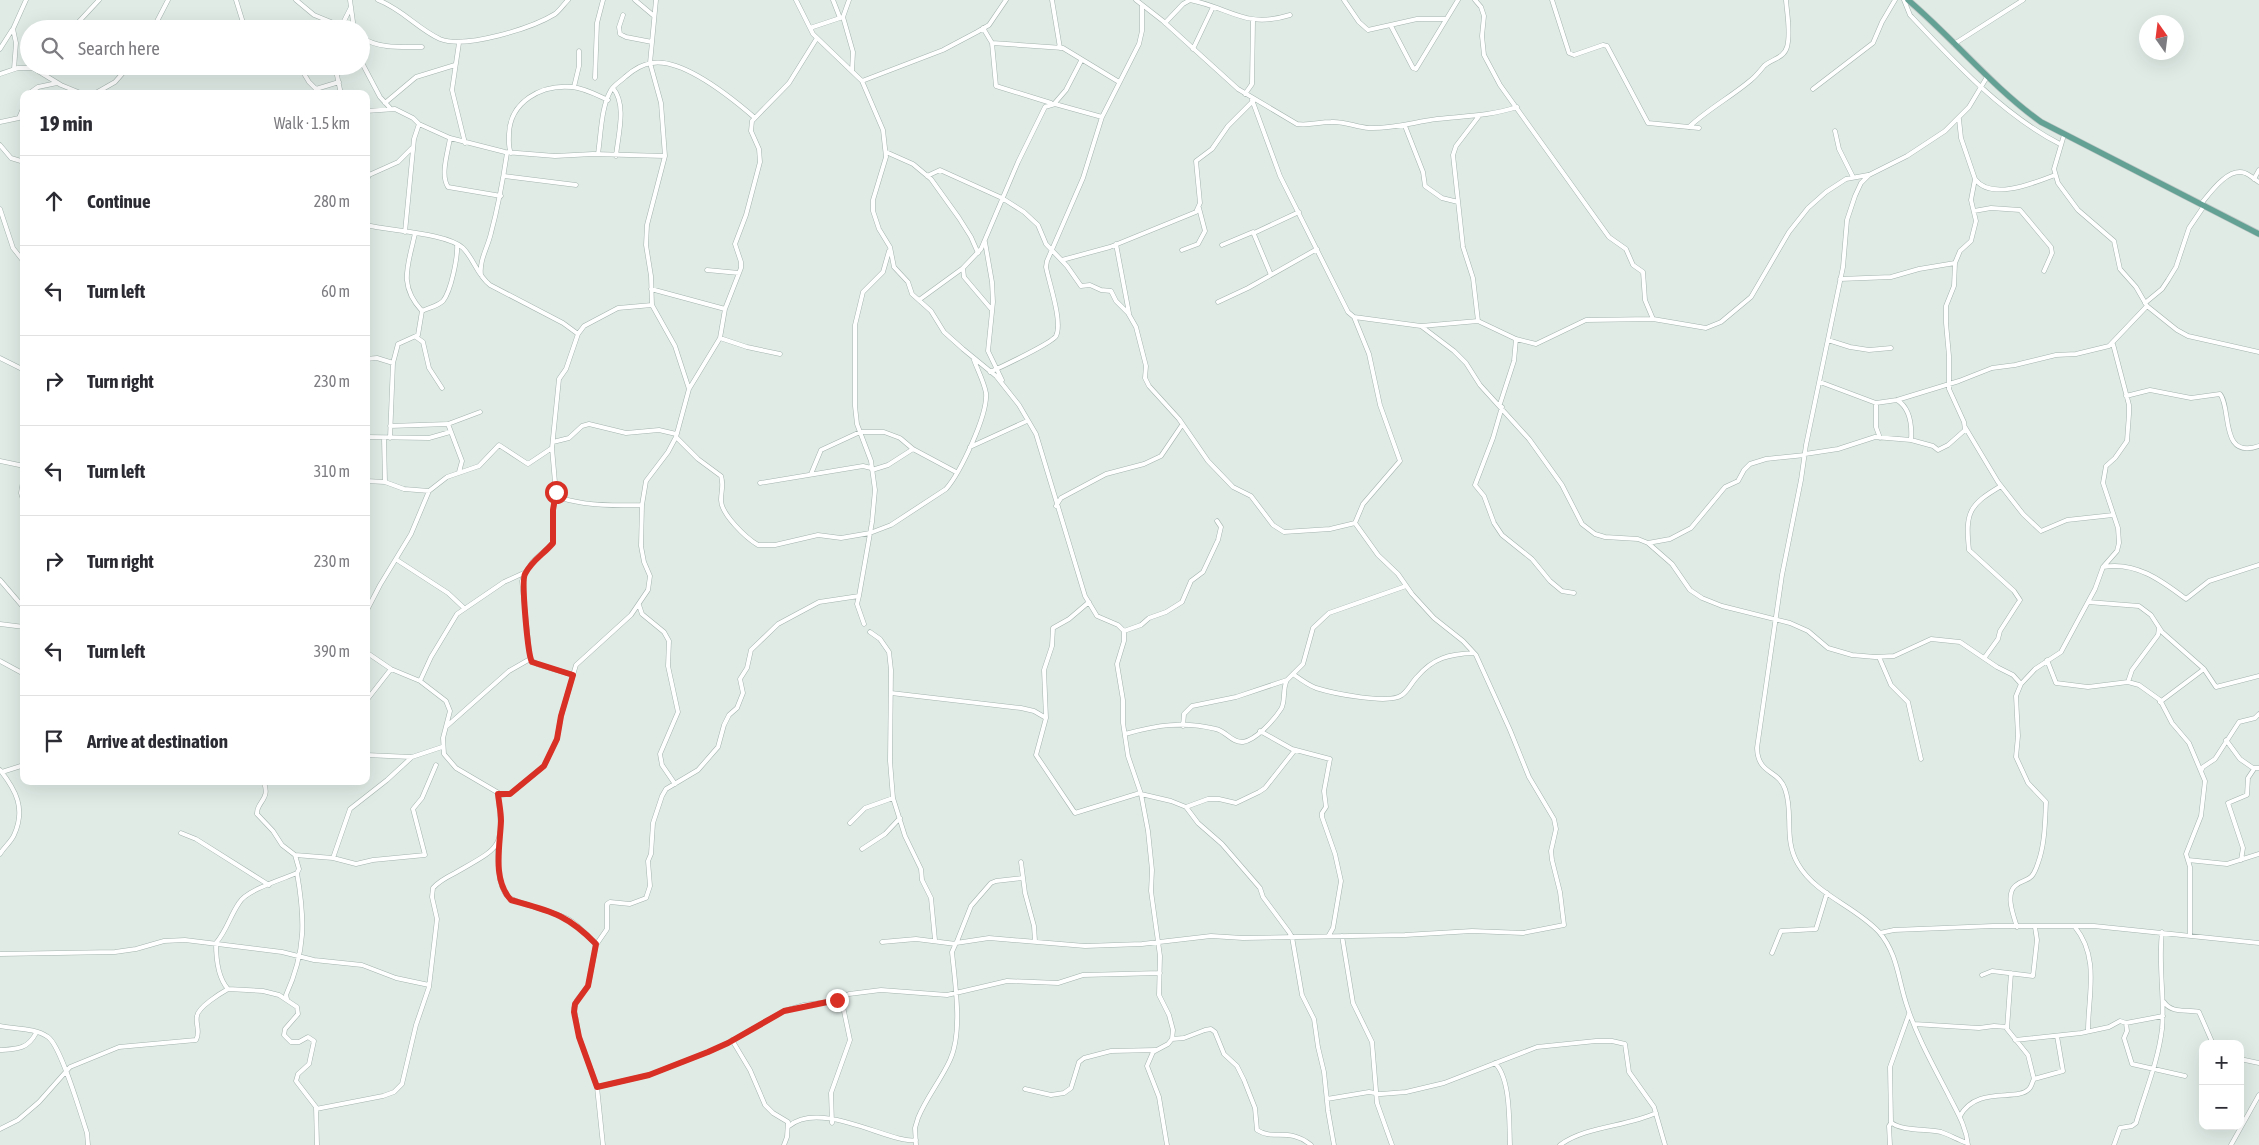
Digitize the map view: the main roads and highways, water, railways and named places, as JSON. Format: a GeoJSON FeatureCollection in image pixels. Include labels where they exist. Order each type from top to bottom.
{"type":"FeatureCollection","features":[{"type":"Feature","properties":{"kind":"main road"},"geometry":{"type":"LineString","coordinates":[[1908,0],[1987,77],[2023,109],[2064,135],[2259,234]]}}]}
